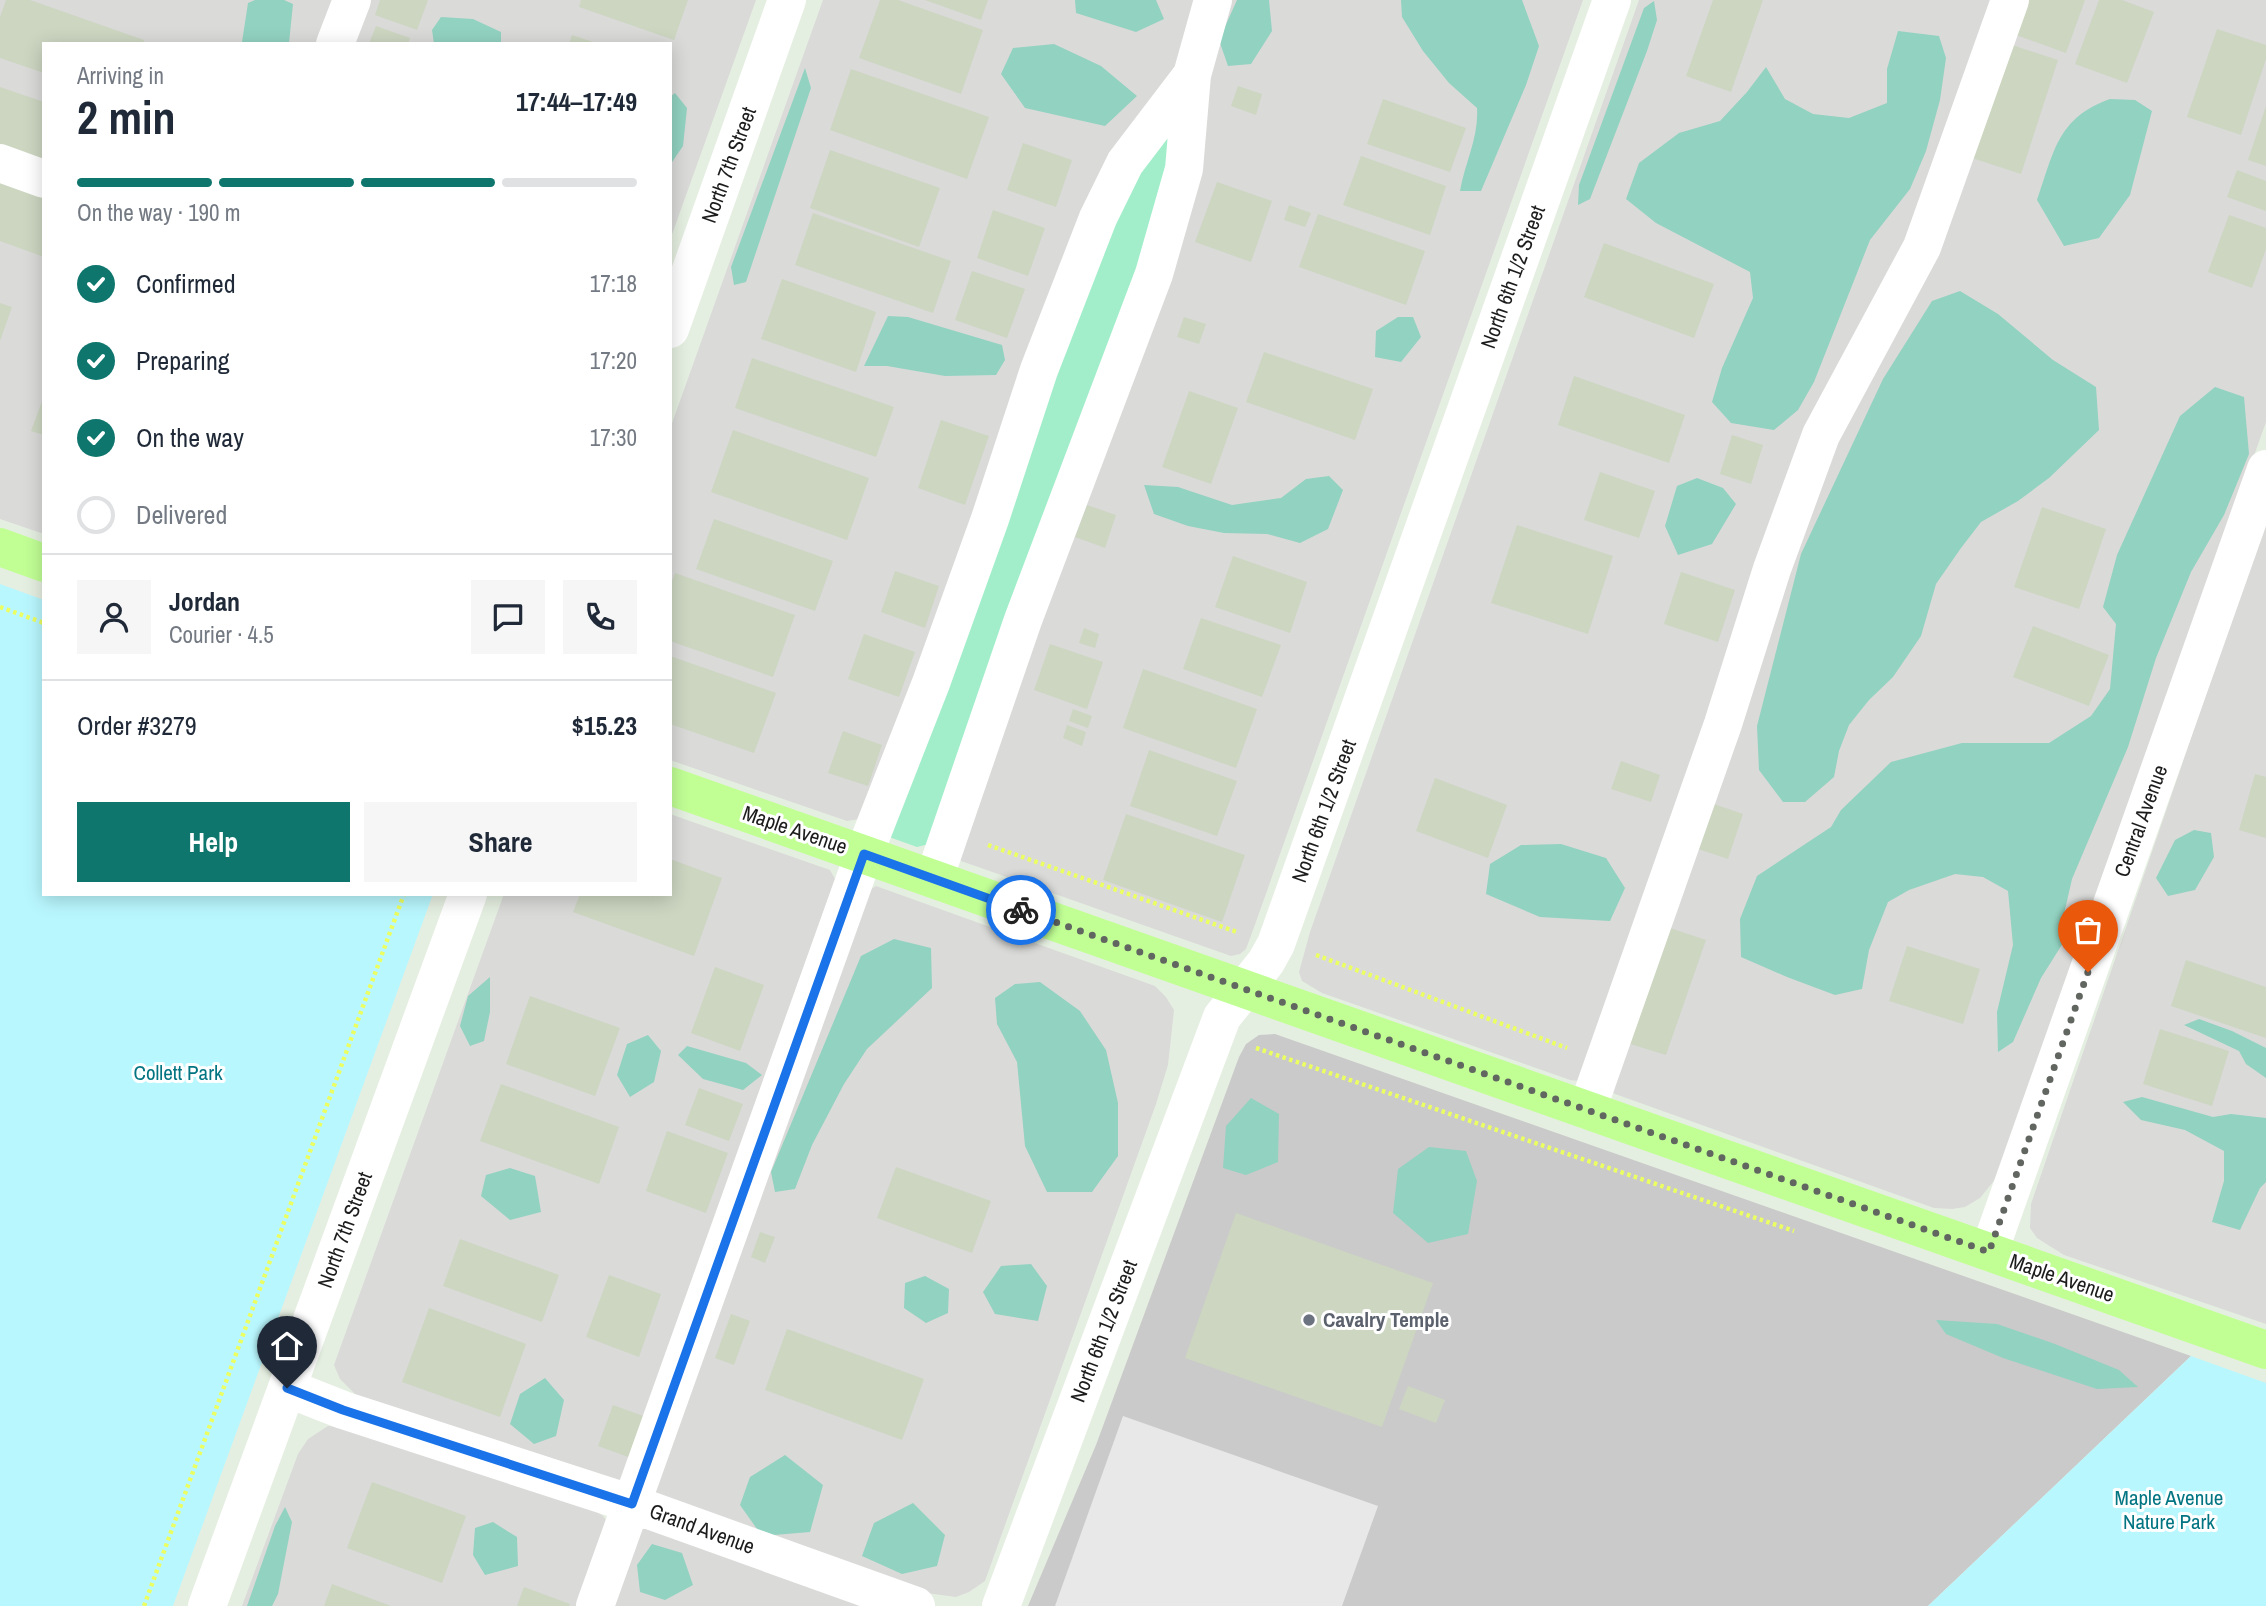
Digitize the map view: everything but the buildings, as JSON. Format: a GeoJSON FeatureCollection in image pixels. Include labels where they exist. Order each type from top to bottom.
{"type":"FeatureCollection","features":[{"type":"Feature","properties":{"kind":"main road"},"geometry":{"type":"LineString","coordinates":[[0,547],[42,562]]}},
{"type":"Feature","properties":{"kind":"main road","name":"Maple Avenue"},"geometry":{"type":"LineString","coordinates":[[672,787],[2266,1350]]}},
{"type":"Feature","properties":{"kind":"street"},"geometry":{"type":"LineString","coordinates":[[336,42],[352,0]]}},
{"type":"Feature","properties":{"kind":"street","name":"North 7th Street"},"geometry":{"type":"LineString","coordinates":[[672,323],[787,0]]}},
{"type":"Feature","properties":{"kind":"street"},"geometry":{"type":"LineString","coordinates":[[934,879],[1023,620],[1154,274],[1184,169],[1192,75],[1213,0]]}},
{"type":"Feature","properties":{"kind":"street","name":"North 6th 1/2 Street"},"geometry":{"type":"LineString","coordinates":[[1001,1606],[1222,1017],[1266,962],[1276,944],[1612,0]]}},
{"type":"Feature","properties":{"kind":"street"},"geometry":{"type":"LineString","coordinates":[[1587,1110],[1723,724],[1772,569],[1821,435],[1922,247],[2010,0]]}},
{"type":"Feature","properties":{"kind":"street"},"geometry":{"type":"LineString","coordinates":[[595,1606],[864,854],[990,519],[1039,370],[1098,218],[1125,163],[1192,75]]}},
{"type":"Feature","properties":{"kind":"street"},"geometry":{"type":"LineString","coordinates":[[0,163],[42,178]]}},
{"type":"Feature","properties":{"kind":"street","name":"Central Avenue"},"geometry":{"type":"LineString","coordinates":[[1989,1252],[2266,469]]}},
{"type":"Feature","properties":{"kind":"street","name":"North 7th Street"},"geometry":{"type":"LineString","coordinates":[[207,1606],[467,896]]}},
{"type":"Feature","properties":{"kind":"street","name":"Grand Avenue"},"geometry":{"type":"LineString","coordinates":[[287,1388],[343,1410],[632,1504],[916,1606]]}},
{"type":"Feature","properties":{"kind":"path"},"geometry":{"type":"LineString","coordinates":[[0,607],[42,622]]}},
{"type":"Feature","properties":{"kind":"path"},"geometry":{"type":"LineString","coordinates":[[950,832],[1240,932]]}},
{"type":"Feature","properties":{"kind":"path"},"geometry":{"type":"LineString","coordinates":[[144,1606],[403,896]]}},
{"type":"Feature","properties":{"kind":"path"},"geometry":{"type":"LineString","coordinates":[[1315,955],[1604,1061]]}},
{"type":"Feature","properties":{"kind":"shaded area"},"geometry":{"type":"Polygon","coordinates":[[[0,0],[341,0],[325,42],[42,42],[42,169],[0,154],[0,0]]]}},
{"type":"Feature","properties":{"kind":"shaded area"},"geometry":{"type":"Polygon","coordinates":[[[255,0],[284,0],[293,4],[289,42],[242,42],[248,3],[255,0]]]}},
{"type":"Feature","properties":{"kind":"shaded area"},"geometry":{"type":"Polygon","coordinates":[[[361,0],[756,0],[672,234],[672,42],[345,42],[361,0]]]}},
{"type":"Feature","properties":{"kind":"shaded area"},"geometry":{"type":"Polygon","coordinates":[[[823,0],[1200,0],[1185,55],[860,819],[847,821],[672,761],[672,423],[823,0]]]}},
{"type":"Feature","properties":{"kind":"shaded area"},"geometry":{"type":"Polygon","coordinates":[[[1075,0],[1156,0],[1164,19],[1136,32],[1076,13],[1075,0]]]}},
{"type":"Feature","properties":{"kind":"shaded area"},"geometry":{"type":"Polygon","coordinates":[[[1225,0],[1583,0],[1246,949],[1231,956],[961,861],[959,851],[1225,0]]]}},
{"type":"Feature","properties":{"kind":"shaded area"},"geometry":{"type":"Polygon","coordinates":[[[1237,0],[1269,0],[1272,31],[1251,64],[1228,66],[1219,40],[1237,0]]]}},
{"type":"Feature","properties":{"kind":"shaded area"},"geometry":{"type":"Polygon","coordinates":[[[1401,0],[1522,0],[1539,46],[1526,85],[1481,191],[1460,191],[1474,139],[1477,108],[1449,83],[1423,51],[1402,17],[1401,0]]]}},
{"type":"Feature","properties":{"kind":"shaded area"},"geometry":{"type":"Polygon","coordinates":[[[1639,0],[2002,0],[1580,1081],[1570,1080],[1322,993],[1302,981],[1299,972],[1310,932],[1639,0]]]}},
{"type":"Feature","properties":{"kind":"shaded area"},"geometry":{"type":"Polygon","coordinates":[[[2017,0],[2266,0],[2266,422],[1997,1177],[1980,1198],[1965,1207],[1934,1208],[1615,1094],[1609,1089],[1778,568],[2017,0]]]}},
{"type":"Feature","properties":{"kind":"shaded area"},"geometry":{"type":"Polygon","coordinates":[[[1654,1],[1657,20],[1647,51],[1590,199],[1578,205],[1579,185],[1644,8],[1654,1]]]}},
{"type":"Feature","properties":{"kind":"shaded area"},"geometry":{"type":"Polygon","coordinates":[[[441,17],[473,19],[501,32],[501,42],[434,42],[432,30],[441,17]]]}},
{"type":"Feature","properties":{"kind":"shaded area"},"geometry":{"type":"Polygon","coordinates":[[[1898,31],[1939,36],[1946,58],[1940,100],[1926,151],[1910,189],[1870,240],[1814,382],[1798,410],[1774,430],[1731,423],[1712,402],[1722,368],[1753,298],[1750,272],[1656,223],[1626,199],[1639,163],[1679,133],[1720,121],[1766,67],[1785,99],[1813,114],[1849,118],[1887,103],[1887,69],[1898,31]]]}},
{"type":"Feature","properties":{"kind":"shaded area"},"geometry":{"type":"Polygon","coordinates":[[[1054,44],[1101,66],[1137,96],[1105,126],[1025,108],[1001,74],[1013,48],[1054,44]]]}},
{"type":"Feature","properties":{"kind":"shaded area"},"geometry":{"type":"Polygon","coordinates":[[[805,68],[811,88],[746,282],[734,285],[731,267],[805,68]]]}},
{"type":"Feature","properties":{"kind":"shaded area"},"geometry":{"type":"Polygon","coordinates":[[[675,93],[687,108],[683,146],[672,162],[672,95],[675,93]]]}},
{"type":"Feature","properties":{"kind":"shaded area"},"geometry":{"type":"Polygon","coordinates":[[[2110,99],[2135,100],[2152,111],[2130,195],[2099,238],[2064,246],[2037,200],[2054,152],[2068,127],[2092,107],[2110,99]]]}},
{"type":"Feature","properties":{"kind":"shaded area"},"geometry":{"type":"Polygon","coordinates":[[[0,177],[42,191],[42,533],[0,519],[0,177]]]}},
{"type":"Feature","properties":{"kind":"shaded area"},"geometry":{"type":"Polygon","coordinates":[[[1960,291],[1998,314],[2053,360],[2096,387],[2099,430],[2049,478],[2018,501],[1981,522],[1936,584],[1921,636],[1893,677],[1869,700],[1849,725],[1839,751],[1834,777],[1805,802],[1783,802],[1759,770],[1757,726],[1801,554],[1883,379],[1932,301],[1960,291]]]}},
{"type":"Feature","properties":{"kind":"shaded area"},"geometry":{"type":"Polygon","coordinates":[[[888,316],[908,317],[1002,345],[1005,360],[996,375],[945,376],[887,366],[864,366],[888,316]]]}},
{"type":"Feature","properties":{"kind":"shaded area"},"geometry":{"type":"Polygon","coordinates":[[[1398,317],[1413,317],[1421,337],[1401,362],[1375,357],[1376,331],[1398,317]]]}},
{"type":"Feature","properties":{"kind":"shaded area"},"geometry":{"type":"Polygon","coordinates":[[[2215,387],[2244,397],[2249,454],[2224,515],[2191,572],[2156,658],[2128,747],[2072,879],[2064,914],[2063,943],[2041,978],[2013,1042],[1998,1052],[1997,1012],[2013,945],[2008,891],[1983,877],[1955,874],[1909,890],[1888,902],[1869,950],[1862,989],[1835,995],[1741,957],[1740,919],[1757,876],[1831,827],[1841,810],[1891,762],[1962,743],[2049,743],[2091,716],[2110,689],[2116,624],[2103,607],[2117,555],[2180,416],[2215,387]]]}},
{"type":"Feature","properties":{"kind":"shaded area"},"geometry":{"type":"Polygon","coordinates":[[[1329,476],[1343,490],[1328,529],[1300,543],[1267,534],[1224,533],[1188,526],[1154,514],[1144,485],[1178,487],[1232,505],[1281,498],[1306,479],[1329,476]]]}},
{"type":"Feature","properties":{"kind":"shaded area"},"geometry":{"type":"Polygon","coordinates":[[[1697,478],[1723,488],[1736,504],[1712,544],[1678,555],[1665,526],[1677,486],[1697,478]]]}},
{"type":"Feature","properties":{"kind":"shaded area"},"geometry":{"type":"Polygon","coordinates":[[[2266,525],[2266,1324],[2064,1255],[2037,1238],[2030,1228],[2031,1204],[2266,525]]]}},
{"type":"Feature","properties":{"kind":"shaded area"},"geometry":{"type":"Polygon","coordinates":[[[672,815],[830,870],[835,879],[623,1481],[357,1396],[340,1379],[334,1365],[503,896],[672,896],[672,815]]]}},
{"type":"Feature","properties":{"kind":"shaded area"},"geometry":{"type":"Polygon","coordinates":[[[2194,830],[2211,833],[2214,857],[2195,890],[2168,896],[2156,878],[2175,840],[2194,830]]]}},
{"type":"Feature","properties":{"kind":"shaded area"},"geometry":{"type":"Polygon","coordinates":[[[1561,844],[1606,858],[1625,888],[1610,921],[1540,917],[1486,894],[1490,864],[1521,845],[1561,844]]]}},
{"type":"Feature","properties":{"kind":"shaded area"},"geometry":{"type":"Polygon","coordinates":[[[876,886],[1155,986],[1174,1010],[1168,1065],[1156,1104],[985,1581],[956,1597],[919,1592],[658,1500],[653,1481],[866,892],[876,886]]]}},
{"type":"Feature","properties":{"kind":"shaded area"},"geometry":{"type":"Polygon","coordinates":[[[894,939],[931,948],[932,988],[867,1049],[844,1084],[812,1145],[795,1189],[775,1192],[771,1172],[861,956],[894,939]]]}},
{"type":"Feature","properties":{"kind":"shaded area"},"geometry":{"type":"Polygon","coordinates":[[[490,977],[490,1012],[484,1041],[470,1046],[460,1026],[468,996],[490,977]]]}},
{"type":"Feature","properties":{"kind":"shaded area"},"geometry":{"type":"Polygon","coordinates":[[[1040,982],[1080,1011],[1106,1050],[1118,1103],[1118,1156],[1092,1192],[1047,1192],[1025,1146],[1017,1062],[997,1024],[995,998],[1015,984],[1040,982]]]}},
{"type":"Feature","properties":{"kind":"shaded area"},"geometry":{"type":"Polygon","coordinates":[[[2199,1019],[2266,1048],[2266,1078],[2246,1064],[2239,1051],[2184,1025],[2199,1019]]]}},
{"type":"Feature","properties":{"kind":"shaded area"},"geometry":{"type":"Polygon","coordinates":[[[1275,1034],[2191,1356],[1928,1606],[1028,1606],[1096,1445],[1239,1057],[1246,1044],[1259,1035],[1275,1034]]]}},
{"type":"Feature","properties":{"kind":"shaded area"},"geometry":{"type":"Polygon","coordinates":[[[648,1035],[661,1051],[654,1082],[630,1097],[617,1075],[627,1044],[648,1035]]]}},
{"type":"Feature","properties":{"kind":"shaded area"},"geometry":{"type":"Polygon","coordinates":[[[687,1046],[746,1063],[762,1075],[743,1090],[703,1079],[678,1055],[687,1046]]]}},
{"type":"Feature","properties":{"kind":"shaded area"},"geometry":{"type":"Polygon","coordinates":[[[2142,1097],[2213,1117],[2231,1114],[2266,1118],[2266,1182],[2260,1188],[2240,1230],[2212,1222],[2224,1181],[2224,1151],[2185,1130],[2141,1120],[2123,1102],[2142,1097]]]}},
{"type":"Feature","properties":{"kind":"shaded area"},"geometry":{"type":"Polygon","coordinates":[[[1251,1098],[1279,1114],[1278,1162],[1246,1175],[1223,1168],[1226,1126],[1251,1098]]]}},
{"type":"Feature","properties":{"kind":"shaded area"},"geometry":{"type":"Polygon","coordinates":[[[1429,1147],[1466,1151],[1477,1181],[1468,1234],[1428,1243],[1393,1213],[1398,1169],[1429,1147]]]}},
{"type":"Feature","properties":{"kind":"shaded area"},"geometry":{"type":"Polygon","coordinates":[[[510,1168],[535,1176],[541,1212],[510,1220],[481,1196],[486,1175],[510,1168]]]}},
{"type":"Feature","properties":{"kind":"shaded area"},"geometry":{"type":"Polygon","coordinates":[[[1031,1264],[1047,1286],[1038,1321],[995,1314],[983,1292],[1001,1266],[1031,1264]]]}},
{"type":"Feature","properties":{"kind":"shaded area"},"geometry":{"type":"Polygon","coordinates":[[[925,1276],[949,1289],[948,1313],[926,1323],[904,1308],[905,1283],[925,1276]]]}},
{"type":"Feature","properties":{"kind":"shaded area"},"geometry":{"type":"Polygon","coordinates":[[[1936,1320],[1997,1324],[2119,1370],[2138,1387],[2097,1389],[2003,1358],[1946,1334],[1936,1320]]]}},
{"type":"Feature","properties":{"kind":"shaded area"},"geometry":{"type":"Polygon","coordinates":[[[545,1378],[564,1400],[556,1436],[534,1444],[510,1424],[520,1394],[545,1378]]]}},
{"type":"Feature","properties":{"kind":"shaded area"},"geometry":{"type":"Polygon","coordinates":[[[1123,1416],[1378,1506],[1342,1606],[1055,1606],[1123,1416]]]}},
{"type":"Feature","properties":{"kind":"shaded area"},"geometry":{"type":"Polygon","coordinates":[[[328,1426],[353,1428],[586,1505],[603,1516],[610,1525],[587,1606],[242,1606],[298,1454],[308,1439],[328,1426]]]}},
{"type":"Feature","properties":{"kind":"shaded area"},"geometry":{"type":"Polygon","coordinates":[[[785,1455],[823,1485],[810,1532],[762,1536],[740,1505],[750,1477],[785,1455]]]}},
{"type":"Feature","properties":{"kind":"shaded area"},"geometry":{"type":"Polygon","coordinates":[[[913,1503],[945,1535],[937,1566],[902,1574],[862,1556],[874,1523],[913,1503]]]}},
{"type":"Feature","properties":{"kind":"shaded area"},"geometry":{"type":"Polygon","coordinates":[[[285,1507],[292,1522],[278,1594],[272,1606],[247,1606],[275,1526],[285,1507]]]}},
{"type":"Feature","properties":{"kind":"shaded area"},"geometry":{"type":"Polygon","coordinates":[[[493,1522],[517,1537],[518,1566],[485,1575],[473,1555],[475,1528],[493,1522]]]}},
{"type":"Feature","properties":{"kind":"shaded area"},"geometry":{"type":"Polygon","coordinates":[[[644,1528],[863,1606],[606,1606],[631,1538],[644,1528]]]}},
{"type":"Feature","properties":{"kind":"shaded area"},"geometry":{"type":"Polygon","coordinates":[[[652,1544],[682,1553],[693,1585],[665,1600],[640,1592],[637,1565],[652,1544]]]}},
{"type":"Feature","properties":{"kind":"green space"},"geometry":{"type":"Polygon","coordinates":[[[1178,105],[1169,188],[929,844],[917,847],[889,837],[1108,218],[1178,105]]]}},
{"type":"Feature","properties":{"kind":"green space","name":"Collett Park"},"geometry":{"type":"Polygon","coordinates":[[[0,584],[42,599],[42,896],[432,896],[173,1606],[0,1606],[0,584]]]}},
{"type":"Feature","properties":{"kind":"green space","name":"Maple Avenue Nature Park"},"geometry":{"type":"Polygon","coordinates":[[[2191,1356],[2266,1383],[2266,1606],[1928,1606],[2191,1356]]]}},
{"type":"Feature","properties":{"kind":"way so far"},"geometry":{"type":"LineString","coordinates":[[1021,910],[1989,1252],[2088,972]]}},
{"type":"Feature","properties":{"kind":"place","name":"Cavalry Temple"},"geometry":{"type":"Point","coordinates":[1309,1320]}},
{"type":"Feature","properties":{"kind":"route"},"geometry":{"type":"LineString","coordinates":[[287,1388],[343,1410],[632,1504],[864,854],[1021,910]]}}]}
